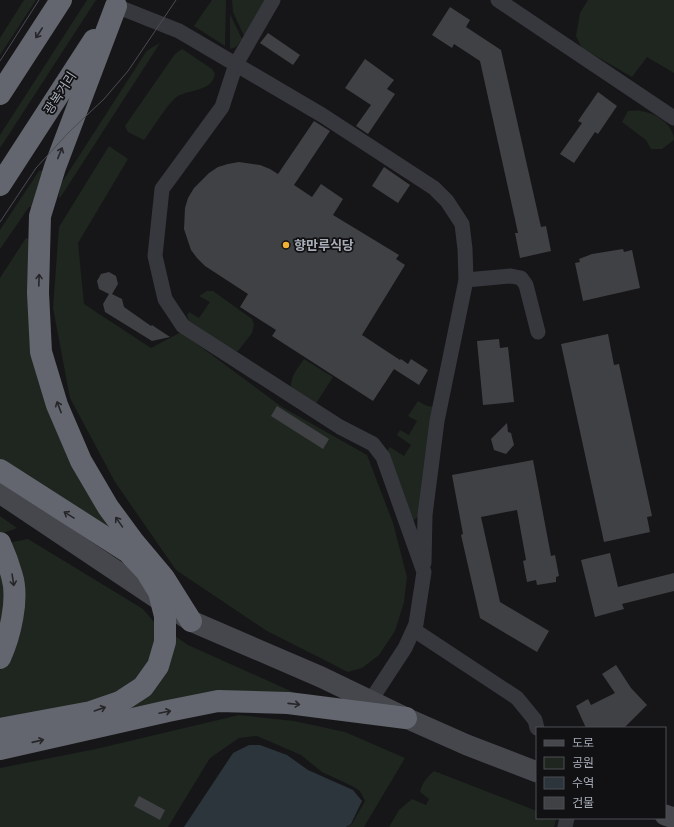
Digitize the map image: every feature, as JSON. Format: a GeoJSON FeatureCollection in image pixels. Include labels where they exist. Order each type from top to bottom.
{"type":"FeatureCollection","features":[{"type":"Feature","properties":{"kind":"highway"},"geometry":{"type":"LineString","coordinates":[[0,94],[60,0]]}},
{"type":"Feature","properties":{"kind":"highway"},"geometry":{"type":"LineString","coordinates":[[118,3],[55,167],[40,216],[38,293],[41,352],[58,405],[81,461],[108,507],[133,542],[164,578],[191,621]]}},
{"type":"Feature","properties":{"kind":"highway","name":"광복거리"},"geometry":{"type":"LineString","coordinates":[[0,185],[118,3]]}},
{"type":"Feature","properties":{"kind":"highway"},"geometry":{"type":"LineString","coordinates":[[0,470],[128,552],[146,571],[159,592],[165,616],[166,642],[158,666],[143,687],[120,702],[91,712],[0,729]]}},
{"type":"Feature","properties":{"kind":"highway"},"geometry":{"type":"LineString","coordinates":[[0,544],[13,576],[15,595],[11,623],[0,658]]}},
{"type":"Feature","properties":{"kind":"highway"},"geometry":{"type":"LineString","coordinates":[[0,749],[218,701],[288,703],[406,718]]}},
{"type":"Feature","properties":{"kind":"street"},"geometry":{"type":"LineString","coordinates":[[273,0],[236,64],[222,107],[162,189],[155,256],[165,299],[183,326],[340,427],[373,444],[383,457],[424,572]]}},
{"type":"Feature","properties":{"kind":"street"},"geometry":{"type":"LineString","coordinates":[[498,0],[674,118]]}},
{"type":"Feature","properties":{"kind":"street"},"geometry":{"type":"LineString","coordinates":[[118,3],[179,31],[372,146],[438,193],[447,201],[462,224],[465,249],[466,280],[437,421],[425,515],[424,572],[416,624],[405,648],[371,700]]}},
{"type":"Feature","properties":{"kind":"street"},"geometry":{"type":"LineString","coordinates":[[466,280],[511,276],[521,278],[526,285],[538,332]]}},
{"type":"Feature","properties":{"kind":"street"},"geometry":{"type":"LineString","coordinates":[[0,493],[191,621],[321,677],[406,718],[536,772]]}},
{"type":"Feature","properties":{"kind":"street"},"geometry":{"type":"LineString","coordinates":[[414,630],[517,698],[535,720],[537,727]]}},
{"type":"Feature","properties":{"kind":"green space"},"geometry":{"type":"Polygon","coordinates":[[[24,0],[36,0],[0,55],[0,38],[24,0]]]}},
{"type":"Feature","properties":{"kind":"green space"},"geometry":{"type":"Polygon","coordinates":[[[87,0],[96,0],[0,148],[0,135],[87,0]]]}},
{"type":"Feature","properties":{"kind":"green space"},"geometry":{"type":"Polygon","coordinates":[[[212,0],[226,0],[225,46],[194,26],[212,0]]]}},
{"type":"Feature","properties":{"kind":"green space"},"geometry":{"type":"Polygon","coordinates":[[[232,0],[267,0],[244,36],[233,12],[232,0]]]}},
{"type":"Feature","properties":{"kind":"green space"},"geometry":{"type":"Polygon","coordinates":[[[588,0],[674,0],[674,73],[647,57],[632,77],[582,48],[576,36],[580,13],[588,0]]]}},
{"type":"Feature","properties":{"kind":"green space"},"geometry":{"type":"Polygon","coordinates":[[[230,14],[242,39],[236,47],[230,49],[230,14]]]}},
{"type":"Feature","properties":{"kind":"green space"},"geometry":{"type":"Polygon","coordinates":[[[160,43],[60,198],[59,195],[61,184],[146,52],[160,43]]]}},
{"type":"Feature","properties":{"kind":"green space"},"geometry":{"type":"Polygon","coordinates":[[[182,49],[212,69],[215,74],[213,80],[206,87],[183,94],[174,99],[144,140],[128,132],[125,126],[175,54],[182,49]]]}},
{"type":"Feature","properties":{"kind":"green space"},"geometry":{"type":"Polygon","coordinates":[[[628,111],[647,112],[658,117],[671,129],[674,140],[662,149],[651,149],[646,140],[622,122],[628,111]]]}},
{"type":"Feature","properties":{"kind":"green space"},"geometry":{"type":"Polygon","coordinates":[[[109,146],[128,159],[78,243],[84,304],[151,348],[181,332],[282,407],[367,455],[393,523],[407,577],[404,602],[395,631],[379,655],[362,668],[348,672],[267,631],[176,570],[115,482],[70,398],[53,308],[59,227],[109,146]]]}},
{"type":"Feature","properties":{"kind":"green space"},"geometry":{"type":"Polygon","coordinates":[[[45,170],[38,207],[29,207],[0,249],[0,230],[39,171],[45,170]]]}},
{"type":"Feature","properties":{"kind":"green space"},"geometry":{"type":"Polygon","coordinates":[[[26,238],[32,241],[42,373],[128,541],[0,460],[0,278],[26,238]]]}},
{"type":"Feature","properties":{"kind":"green space"},"geometry":{"type":"Polygon","coordinates":[[[207,291],[213,291],[252,319],[254,325],[252,333],[238,351],[232,352],[189,322],[187,315],[189,312],[199,318],[210,302],[199,296],[207,291]]]}},
{"type":"Feature","properties":{"kind":"green space"},"geometry":{"type":"Polygon","coordinates":[[[304,359],[333,377],[315,405],[292,389],[291,385],[291,381],[297,369],[304,359]]]}},
{"type":"Feature","properties":{"kind":"green space"},"geometry":{"type":"Polygon","coordinates":[[[418,401],[427,406],[435,407],[422,479],[419,516],[414,520],[410,518],[386,452],[390,447],[404,456],[411,445],[397,435],[400,430],[409,435],[417,421],[408,416],[418,401]]]}},
{"type":"Feature","properties":{"kind":"green space"},"geometry":{"type":"Polygon","coordinates":[[[0,516],[17,528],[1,534],[0,516]]]}},
{"type":"Feature","properties":{"kind":"green space"},"geometry":{"type":"Polygon","coordinates":[[[28,539],[143,609],[153,621],[188,645],[295,693],[295,695],[118,715],[0,721],[0,670],[3,666],[8,543],[28,539]]]}},
{"type":"Feature","properties":{"kind":"green space"},"geometry":{"type":"Polygon","coordinates":[[[0,565],[5,578],[5,619],[0,635],[0,565]]]}},
{"type":"Feature","properties":{"kind":"green space"},"geometry":{"type":"Polygon","coordinates":[[[239,715],[294,721],[345,732],[405,758],[364,827],[346,827],[352,824],[365,801],[360,791],[322,772],[301,755],[257,736],[239,738],[210,758],[168,827],[0,827],[0,768],[96,749],[239,715]]]}},
{"type":"Feature","properties":{"kind":"green space"},"geometry":{"type":"Polygon","coordinates":[[[434,771],[536,811],[536,819],[556,820],[554,827],[389,827],[399,810],[412,799],[426,805],[429,799],[420,792],[425,780],[434,771]]]}},
{"type":"Feature","properties":{"kind":"water"},"geometry":{"type":"Polygon","coordinates":[[[249,745],[260,745],[287,755],[308,770],[353,790],[362,801],[351,824],[346,827],[184,827],[233,753],[249,745]]]}},
{"type":"Feature","properties":{"kind":"building"},"geometry":{"type":"Polygon","coordinates":[[[450,7],[470,20],[466,27],[501,50],[541,227],[546,226],[551,251],[520,258],[515,233],[518,233],[480,61],[454,44],[452,48],[432,35],[450,7]]]}},
{"type":"Feature","properties":{"kind":"building"},"geometry":{"type":"Polygon","coordinates":[[[268,33],[300,55],[293,65],[260,43],[268,33]]]}},
{"type":"Feature","properties":{"kind":"building"},"geometry":{"type":"Polygon","coordinates":[[[365,59],[394,80],[387,89],[395,94],[368,134],[356,126],[371,105],[345,88],[365,59]]]}},
{"type":"Feature","properties":{"kind":"building"},"geometry":{"type":"Polygon","coordinates":[[[598,92],[617,106],[598,134],[595,132],[574,163],[560,154],[582,123],[578,121],[598,92]]]}},
{"type":"Feature","properties":{"kind":"building","name":"향만루식당"},"geometry":{"type":"Polygon","coordinates":[[[314,121],[330,131],[294,185],[312,197],[321,184],[343,199],[333,215],[399,255],[396,259],[405,265],[362,335],[400,360],[401,359],[408,364],[411,359],[428,370],[419,385],[394,369],[373,401],[272,336],[276,330],[240,307],[248,294],[205,266],[197,258],[191,250],[184,229],[185,208],[188,198],[194,188],[209,173],[218,167],[239,162],[260,165],[278,174],[314,121]]]}},
{"type":"Feature","properties":{"kind":"building"},"geometry":{"type":"Polygon","coordinates":[[[384,167],[410,185],[398,203],[372,186],[384,167]]]}},
{"type":"Feature","properties":{"kind":"building"},"geometry":{"type":"Polygon","coordinates":[[[623,249],[624,252],[632,250],[640,288],[583,301],[575,263],[580,262],[579,259],[592,254],[623,249]]]}},
{"type":"Feature","properties":{"kind":"building"},"geometry":{"type":"Polygon","coordinates":[[[109,272],[116,276],[118,284],[112,294],[122,299],[124,307],[170,337],[152,341],[105,312],[103,304],[109,294],[99,289],[97,281],[101,274],[109,272]]]}},
{"type":"Feature","properties":{"kind":"building"},"geometry":{"type":"Polygon","coordinates":[[[608,334],[614,365],[619,364],[652,516],[647,517],[650,532],[604,542],[561,344],[608,334]]]}},
{"type":"Feature","properties":{"kind":"building"},"geometry":{"type":"Polygon","coordinates":[[[499,339],[500,348],[508,347],[514,402],[483,405],[477,341],[499,339]]]}},
{"type":"Feature","properties":{"kind":"building"},"geometry":{"type":"Polygon","coordinates":[[[277,406],[329,439],[323,449],[271,416],[277,406]]]}},
{"type":"Feature","properties":{"kind":"building"},"geometry":{"type":"Polygon","coordinates":[[[507,423],[508,432],[511,433],[514,445],[506,454],[494,450],[491,439],[507,423]]]}},
{"type":"Feature","properties":{"kind":"building"},"geometry":{"type":"Polygon","coordinates":[[[533,460],[551,556],[555,555],[559,576],[556,577],[556,582],[537,585],[536,580],[527,582],[523,561],[526,560],[517,510],[481,517],[500,602],[549,631],[537,652],[480,618],[461,535],[463,534],[452,475],[533,460]]]}},
{"type":"Feature","properties":{"kind":"building"},"geometry":{"type":"Polygon","coordinates":[[[610,553],[618,587],[674,573],[674,591],[622,604],[624,609],[595,617],[581,560],[610,553]]]}},
{"type":"Feature","properties":{"kind":"building"},"geometry":{"type":"Polygon","coordinates":[[[616,665],[631,688],[647,705],[625,727],[586,727],[576,706],[588,699],[591,705],[615,693],[602,674],[616,665]]]}},
{"type":"Feature","properties":{"kind":"building"},"geometry":{"type":"Polygon","coordinates":[[[139,796],[165,810],[160,820],[134,806],[139,796]]]}},
{"type":"Feature","properties":{"kind":"tram line"},"geometry":{"type":"LineString","coordinates":[[0,61],[39,0]]}},
{"type":"Feature","properties":{"kind":"tram line"},"geometry":{"type":"LineString","coordinates":[[0,222],[36,168],[69,132],[104,99],[128,71],[176,0]]}},
{"type":"Feature","properties":{"kind":"place","name":"향만루식당"},"geometry":{"type":"Point","coordinates":[286,245]}}]}
